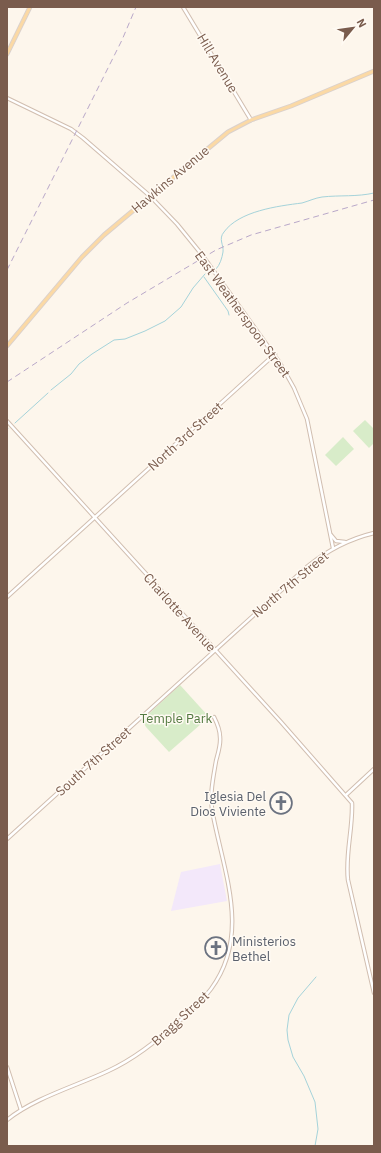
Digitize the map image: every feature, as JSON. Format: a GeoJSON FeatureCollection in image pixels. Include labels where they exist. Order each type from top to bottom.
{"type":"FeatureCollection","features":[{"type":"Feature","properties":{"kind":"main road"},"geometry":{"type":"LineString","coordinates":[[7,54],[30,7]]}},
{"type":"Feature","properties":{"kind":"main road","name":"Hawkins Avenue"},"geometry":{"type":"LineString","coordinates":[[7,346],[82,257],[123,218],[228,132],[251,120],[291,106],[374,71]]}},
{"type":"Feature","properties":{"kind":"street","name":"Hill Avenue"},"geometry":{"type":"LineString","coordinates":[[183,7],[251,120]]}},
{"type":"Feature","properties":{"kind":"street","name":"East Weatherspoon Street"},"geometry":{"type":"LineString","coordinates":[[7,98],[71,129],[150,196],[177,224],[199,252],[274,354],[292,383],[307,419],[333,548]]}},
{"type":"Feature","properties":{"kind":"street","name":"North 3rd Street"},"geometry":{"type":"LineString","coordinates":[[7,597],[274,354]]}},
{"type":"Feature","properties":{"kind":"street","name":"Charlotte Avenue"},"geometry":{"type":"LineString","coordinates":[[7,421],[352,803],[352,824],[347,870],[348,880],[374,993]]}},
{"type":"Feature","properties":{"kind":"street","name":"North 7th Street"},"geometry":{"type":"LineString","coordinates":[[215,650],[302,571],[333,548],[374,533]]}},
{"type":"Feature","properties":{"kind":"street"},"geometry":{"type":"LineString","coordinates":[[330,535],[336,540],[346,542]]}},
{"type":"Feature","properties":{"kind":"street","name":"South 7th Street"},"geometry":{"type":"LineString","coordinates":[[7,839],[215,650]]}},
{"type":"Feature","properties":{"kind":"street","name":"Bragg Street"},"geometry":{"type":"LineString","coordinates":[[7,1120],[21,1110],[107,1072],[141,1053],[201,1001],[211,990],[222,969],[230,947],[233,916],[230,894],[211,806],[212,784],[220,737],[214,717]]}},
{"type":"Feature","properties":{"kind":"street"},"geometry":{"type":"LineString","coordinates":[[346,795],[374,769]]}},
{"type":"Feature","properties":{"kind":"street"},"geometry":{"type":"LineString","coordinates":[[7,1067],[21,1110]]}},
{"type":"Feature","properties":{"kind":"shaded area"},"geometry":{"type":"Polygon","coordinates":[[[220,864],[227,901],[171,911],[181,872],[220,864]]]}},
{"type":"Feature","properties":{"kind":"green space"},"geometry":{"type":"Polygon","coordinates":[[[365,420],[374,429],[374,443],[369,448],[353,431],[365,420]]]}},
{"type":"Feature","properties":{"kind":"green space"},"geometry":{"type":"Polygon","coordinates":[[[343,437],[354,449],[336,466],[325,455],[343,437]]]}},
{"type":"Feature","properties":{"kind":"green space","name":"Temple Park"},"geometry":{"type":"Polygon","coordinates":[[[180,685],[209,717],[169,752],[146,727],[142,720],[180,685]]]}},
{"type":"Feature","properties":{"kind":"waterway"},"geometry":{"type":"LineString","coordinates":[[216,269],[219,266],[223,252],[221,240],[222,235],[231,225],[249,214],[271,208],[302,203],[319,197],[374,193]]}},
{"type":"Feature","properties":{"kind":"waterway"},"geometry":{"type":"LineString","coordinates":[[51,390],[71,374],[79,364],[114,340],[125,339],[165,321],[181,307],[193,288],[205,274]]}},
{"type":"Feature","properties":{"kind":"waterway"},"geometry":{"type":"LineString","coordinates":[[204,277],[228,311],[229,315]]}},
{"type":"Feature","properties":{"kind":"waterway"},"geometry":{"type":"LineString","coordinates":[[15,423],[48,393]]}},
{"type":"Feature","properties":{"kind":"waterway"},"geometry":{"type":"LineString","coordinates":[[315,1146],[318,1129],[315,1102],[304,1076],[293,1057],[287,1030],[289,1015],[298,998],[316,977]]}},
{"type":"Feature","properties":{"kind":"railway"},"geometry":{"type":"LineString","coordinates":[[7,270],[122,40],[136,7]]}},
{"type":"Feature","properties":{"kind":"railway"},"geometry":{"type":"LineString","coordinates":[[7,382],[127,303],[216,250],[251,235],[374,200]]}},
{"type":"Feature","properties":{"kind":"place","name":"Iglesia Del Dios Viviente"},"geometry":{"type":"Point","coordinates":[281,803]}},
{"type":"Feature","properties":{"kind":"place","name":"Ministerios Bethel"},"geometry":{"type":"Point","coordinates":[216,948]}}]}
